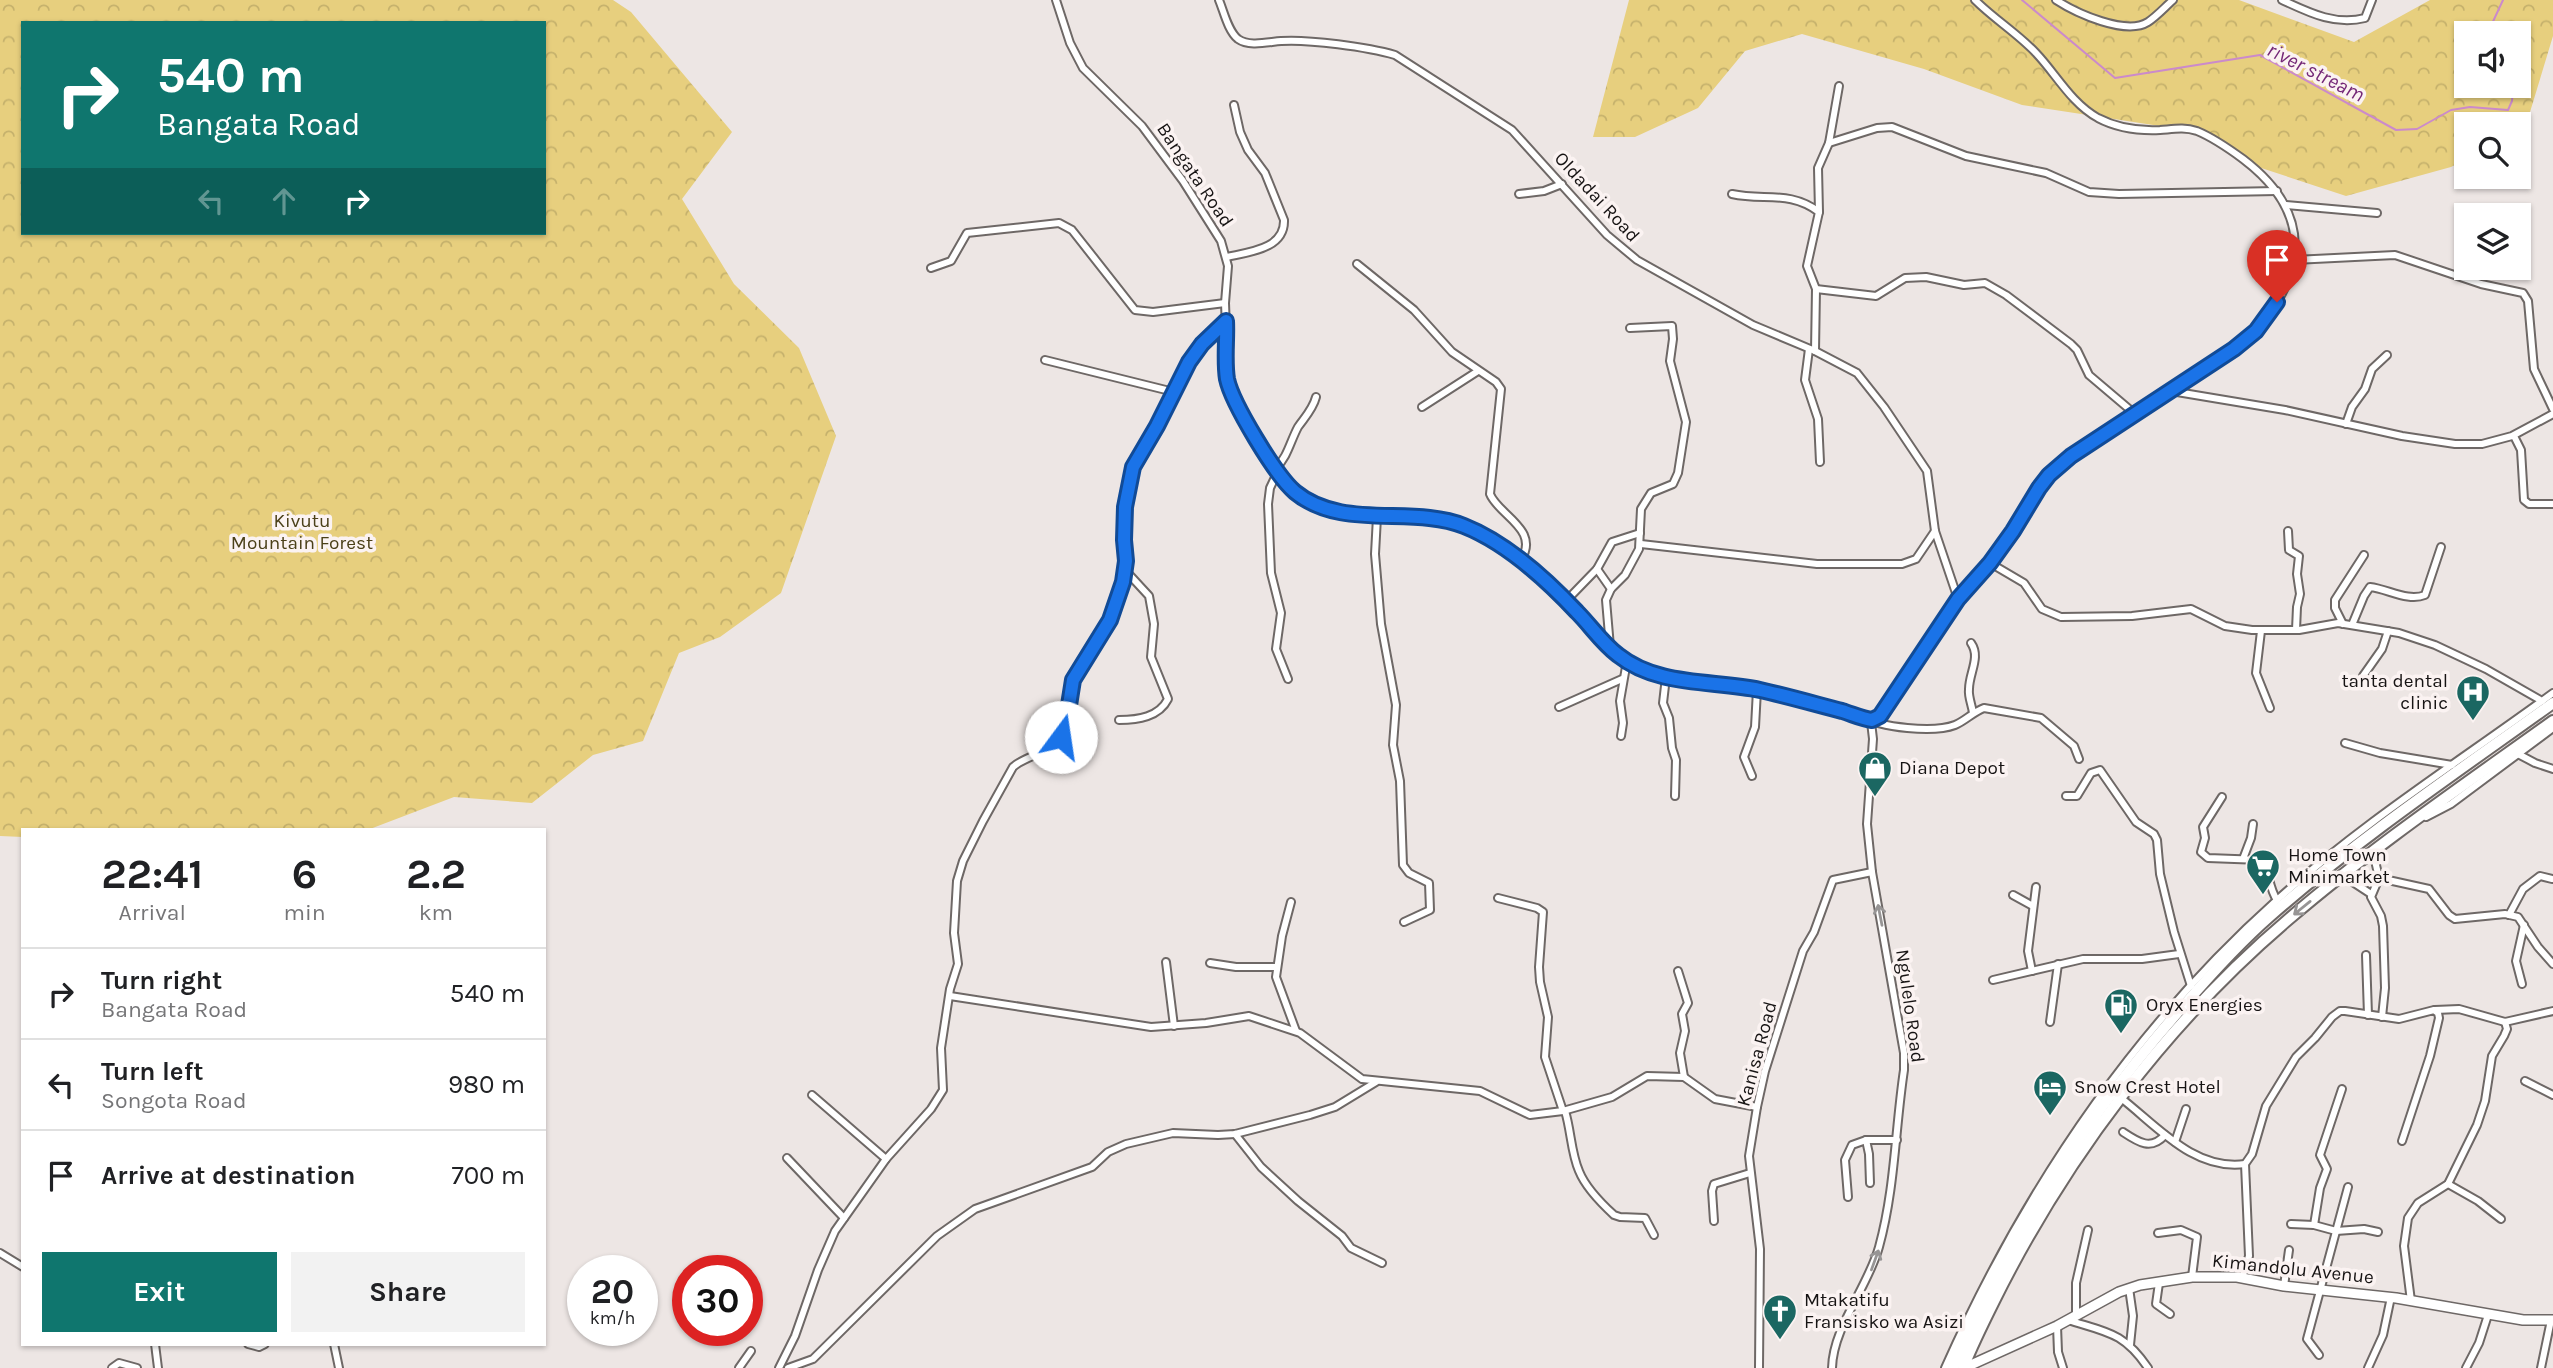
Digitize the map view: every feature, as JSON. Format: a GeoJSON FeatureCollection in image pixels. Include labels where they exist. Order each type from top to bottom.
{"type":"FeatureCollection","features":[{"type":"Feature","properties":{"kind":"highway"},"geometry":{"type":"LineString","coordinates":[[1953,1368],[2015,1240],[2063,1163],[2126,1074],[2214,971],[2267,918],[2375,830],[2548,702]]}},
{"type":"Feature","properties":{"kind":"highway"},"geometry":{"type":"LineString","coordinates":[[1963,1368],[2012,1264],[2043,1212],[2121,1098],[2168,1040],[2230,974],[2288,919],[2342,875],[2553,722]]}},
{"type":"Feature","properties":{"kind":"street","name":"Bangata Road"},"geometry":{"type":"LineString","coordinates":[[1056,0],[1070,43],[1083,68],[1130,112],[1155,143],[1221,241],[1227,257],[1225,303],[1229,386],[1277,470],[1293,491],[1330,509],[1377,517],[1422,518],[1457,523],[1493,540],[1566,601],[1610,648],[1627,661],[1666,677],[1698,684],[1758,690],[1868,721],[1935,729],[1956,725],[1973,713]]}},
{"type":"Feature","properties":{"kind":"street","name":"Oldadai Road"},"geometry":{"type":"LineString","coordinates":[[1219,0],[1231,31],[1242,41],[1251,43],[1289,40],[1395,55],[1513,130],[1607,235],[1637,260],[1753,325],[1857,373],[1927,471],[1935,531],[1958,599]]}},
{"type":"Feature","properties":{"kind":"street"},"geometry":{"type":"LineString","coordinates":[[1868,721],[1880,716],[1958,599],[1990,563],[2049,475],[2071,456],[2234,349],[2256,331],[2277,302],[2294,260],[2292,223],[2286,205],[2264,175],[2221,143],[2199,132],[2186,128],[2132,129],[2096,117],[2062,86],[2034,51],[1975,0]]}},
{"type":"Feature","properties":{"kind":"street"},"geometry":{"type":"LineString","coordinates":[[2056,0],[2078,13],[2131,28],[2147,23],[2173,0]]}},
{"type":"Feature","properties":{"kind":"street"},"geometry":{"type":"LineString","coordinates":[[2282,0],[2318,16],[2339,21],[2365,18],[2372,0]]}},
{"type":"Feature","properties":{"kind":"street"},"geometry":{"type":"LineString","coordinates":[[1819,462],[1818,419],[1805,380],[1812,350],[1816,289],[1807,266],[1819,212],[1818,168],[1829,143],[1839,86]]}},
{"type":"Feature","properties":{"kind":"street"},"geometry":{"type":"LineString","coordinates":[[1227,257],[1272,244],[1283,234],[1284,228],[1284,220],[1266,176],[1248,150],[1240,132],[1234,105]]}},
{"type":"Feature","properties":{"kind":"street"},"geometry":{"type":"LineString","coordinates":[[1829,143],[1877,128],[1892,127],[1966,156],[2046,173],[2089,192],[2119,194],[2277,191]]}},
{"type":"Feature","properties":{"kind":"street"},"geometry":{"type":"LineString","coordinates":[[1519,194],[1544,191],[1562,184]]}},
{"type":"Feature","properties":{"kind":"street"},"geometry":{"type":"LineString","coordinates":[[1732,194],[1751,198],[1780,196],[1806,204],[1819,212]]}},
{"type":"Feature","properties":{"kind":"street"},"geometry":{"type":"LineString","coordinates":[[2286,205],[2377,213]]}},
{"type":"Feature","properties":{"kind":"street"},"geometry":{"type":"LineString","coordinates":[[931,268],[951,261],[967,233],[1059,223],[1072,230],[1135,310],[1153,312],[1225,303]]}},
{"type":"Feature","properties":{"kind":"street"},"geometry":{"type":"LineString","coordinates":[[2294,260],[2395,255],[2481,284],[2523,293],[2528,301],[2534,369],[2553,409]]}},
{"type":"Feature","properties":{"kind":"street"},"geometry":{"type":"LineString","coordinates":[[1357,264],[1414,310],[1445,346],[1496,382],[1501,389],[1490,494],[1493,501],[1512,517],[1521,529],[1525,550],[1520,561]]}},
{"type":"Feature","properties":{"kind":"street"},"geometry":{"type":"LineString","coordinates":[[1816,289],[1876,296],[1900,280],[1917,277],[1964,285],[1987,284],[2071,344],[2077,350],[2089,375],[2135,414]]}},
{"type":"Feature","properties":{"kind":"street"},"geometry":{"type":"LineString","coordinates":[[779,1368],[796,1336],[828,1243],[886,1159],[931,1109],[943,1090],[941,1051],[958,964],[954,904],[963,861],[1013,767],[1054,745],[1061,737],[1066,724],[1073,680],[1113,614],[1125,570],[1125,507],[1130,475],[1189,362],[1202,344],[1226,321]]}},
{"type":"Feature","properties":{"kind":"street"},"geometry":{"type":"LineString","coordinates":[[1610,648],[1607,594],[1625,575],[1640,544],[1642,506],[1651,493],[1667,488],[1675,478],[1686,422],[1670,361],[1672,326],[1630,328]]}},
{"type":"Feature","properties":{"kind":"street"},"geometry":{"type":"LineString","coordinates":[[2346,425],[2352,407],[2365,389],[2372,369],[2387,355]]}},
{"type":"Feature","properties":{"kind":"street"},"geometry":{"type":"LineString","coordinates":[[1045,360],[1174,392]]}},
{"type":"Feature","properties":{"kind":"street"},"geometry":{"type":"LineString","coordinates":[[1422,407],[1478,371]]}},
{"type":"Feature","properties":{"kind":"street"},"geometry":{"type":"LineString","coordinates":[[2170,391],[2285,410],[2346,425],[2455,444],[2482,444],[2514,436],[2553,415]]}},
{"type":"Feature","properties":{"kind":"street"},"geometry":{"type":"LineString","coordinates":[[1287,679],[1276,649],[1281,613],[1271,573],[1268,504],[1270,488],[1277,470],[1288,453],[1297,430],[1312,409],[1316,397]]}},
{"type":"Feature","properties":{"kind":"street"},"geometry":{"type":"LineString","coordinates":[[2514,436],[2521,450],[2526,502],[2553,504]]}},
{"type":"Feature","properties":{"kind":"street"},"geometry":{"type":"LineString","coordinates":[[1377,517],[1375,554],[1381,624],[1396,705],[1393,745],[1400,781],[1403,865],[1409,873],[1429,883],[1431,889],[1430,910],[1404,922]]}},
{"type":"Feature","properties":{"kind":"street"},"geometry":{"type":"LineString","coordinates":[[1640,544],[1817,564],[1902,564],[1916,559],[1935,531]]}},
{"type":"Feature","properties":{"kind":"street"},"geometry":{"type":"LineString","coordinates":[[2288,531],[2289,550],[2299,556],[2297,574],[2300,594],[2296,630]]}},
{"type":"Feature","properties":{"kind":"street"},"geometry":{"type":"LineString","coordinates":[[1566,601],[1597,569],[1612,541],[1640,533]]}},
{"type":"Feature","properties":{"kind":"street"},"geometry":{"type":"LineString","coordinates":[[2352,625],[2369,587],[2407,597],[2425,595],[2441,547]]}},
{"type":"Feature","properties":{"kind":"street"},"geometry":{"type":"LineString","coordinates":[[2343,624],[2335,608],[2335,600],[2364,555]]}},
{"type":"Feature","properties":{"kind":"street"},"geometry":{"type":"LineString","coordinates":[[1990,563],[2024,583],[2042,609],[2061,617],[2132,616],[2191,609],[2200,611],[2225,626],[2261,631],[2343,624],[2388,631],[2435,645],[2548,702]]}},
{"type":"Feature","properties":{"kind":"street"},"geometry":{"type":"LineString","coordinates":[[1597,569],[1611,589]]}},
{"type":"Feature","properties":{"kind":"street"},"geometry":{"type":"LineString","coordinates":[[1119,720],[1140,719],[1161,709],[1168,699],[1152,657],[1154,624],[1149,596],[1125,570]]}},
{"type":"Feature","properties":{"kind":"street"},"geometry":{"type":"LineString","coordinates":[[2261,631],[2256,673],[2270,708]]}},
{"type":"Feature","properties":{"kind":"street"},"geometry":{"type":"LineString","coordinates":[[2363,676],[2382,649],[2388,631]]}},
{"type":"Feature","properties":{"kind":"street"},"geometry":{"type":"LineString","coordinates":[[1971,643],[1975,659],[1969,690],[1973,713],[1988,708],[2002,713],[2041,718],[2074,746],[2079,759]]}},
{"type":"Feature","properties":{"kind":"street"},"geometry":{"type":"LineString","coordinates":[[1621,736],[1622,679],[1627,661]]}},
{"type":"Feature","properties":{"kind":"street"},"geometry":{"type":"LineString","coordinates":[[1666,677],[1663,703],[1669,719],[1676,760],[1675,796]]}},
{"type":"Feature","properties":{"kind":"street"},"geometry":{"type":"LineString","coordinates":[[1559,707],[1622,679]]}},
{"type":"Feature","properties":{"kind":"street"},"geometry":{"type":"LineString","coordinates":[[1752,776],[1745,757],[1755,727],[1758,690]]}},
{"type":"Feature","properties":{"kind":"street"},"geometry":{"type":"LineString","coordinates":[[1945,1368],[2001,1252],[2045,1177],[2123,1066],[2191,986],[2277,900],[2335,851],[2453,765],[2548,702],[2553,693]]}},
{"type":"Feature","properties":{"kind":"street","name":"Ngulelo Road"},"geometry":{"type":"LineString","coordinates":[[1832,1368],[1839,1339],[1873,1267],[1889,1207],[1898,1140],[1904,1053],[1872,872],[1867,824],[1873,739],[1868,721]]}},
{"type":"Feature","properties":{"kind":"street"},"geometry":{"type":"LineString","coordinates":[[2417,820],[2451,804],[2553,728]]}},
{"type":"Feature","properties":{"kind":"street"},"geometry":{"type":"LineString","coordinates":[[2344,743],[2380,753],[2453,765]]}},
{"type":"Feature","properties":{"kind":"street"},"geometry":{"type":"LineString","coordinates":[[2518,754],[2553,769]]}},
{"type":"Feature","properties":{"kind":"street"},"geometry":{"type":"LineString","coordinates":[[2066,796],[2077,796],[2091,773],[2101,770],[2136,822],[2154,834],[2159,849],[2160,874],[2179,954],[2191,986]]}},
{"type":"Feature","properties":{"kind":"street"},"geometry":{"type":"LineString","coordinates":[[2222,797],[2203,827],[2205,838],[2201,852],[2207,858],[2258,859],[2264,862],[2271,891],[2277,900]]}},
{"type":"Feature","properties":{"kind":"street"},"geometry":{"type":"LineString","coordinates":[[2243,859],[2253,824]]}},
{"type":"Feature","properties":{"kind":"street"},"geometry":{"type":"LineString","coordinates":[[2373,852],[2379,878],[2371,900],[2380,913],[2383,926],[2385,988],[2382,1017]]}},
{"type":"Feature","properties":{"kind":"street","name":"Kanisa Road"},"geometry":{"type":"LineString","coordinates":[[1759,1368],[1760,1250],[1749,1156],[1765,1071],[1803,951],[1814,932],[1829,885],[1836,877],[1872,872]]}},
{"type":"Feature","properties":{"kind":"street"},"geometry":{"type":"LineString","coordinates":[[2342,875],[2371,894]]}},
{"type":"Feature","properties":{"kind":"street"},"geometry":{"type":"LineString","coordinates":[[2509,915],[2527,884],[2540,876],[2552,879]]}},
{"type":"Feature","properties":{"kind":"street"},"geometry":{"type":"LineString","coordinates":[[2379,878],[2429,889],[2455,919],[2509,915],[2518,917],[2553,964]]}},
{"type":"Feature","properties":{"kind":"street"},"geometry":{"type":"LineString","coordinates":[[2032,971],[2028,951],[2036,887]]}},
{"type":"Feature","properties":{"kind":"street"},"geometry":{"type":"LineString","coordinates":[[2012,895],[2033,905]]}},
{"type":"Feature","properties":{"kind":"street"},"geometry":{"type":"LineString","coordinates":[[1498,898],[1543,912],[1539,967],[1548,1017],[1545,1058],[1571,1130],[1577,1168],[1614,1215],[1645,1218],[1654,1235]]}},
{"type":"Feature","properties":{"kind":"street"},"geometry":{"type":"LineString","coordinates":[[1291,902],[1277,967],[1279,985],[1296,1031]]}},
{"type":"Feature","properties":{"kind":"street"},"geometry":{"type":"LineString","coordinates":[[2522,984],[2516,961],[2524,925]]}},
{"type":"Feature","properties":{"kind":"street"},"geometry":{"type":"LineString","coordinates":[[1993,980],[2083,959],[2142,959],[2179,954]]}},
{"type":"Feature","properties":{"kind":"street"},"geometry":{"type":"LineString","coordinates":[[2366,955],[2368,1015]]}},
{"type":"Feature","properties":{"kind":"street"},"geometry":{"type":"LineString","coordinates":[[1166,962],[1174,1026]]}},
{"type":"Feature","properties":{"kind":"street"},"geometry":{"type":"LineString","coordinates":[[1210,963],[1236,967],[1277,967]]}},
{"type":"Feature","properties":{"kind":"street"},"geometry":{"type":"LineString","coordinates":[[2050,1022],[2058,964]]}},
{"type":"Feature","properties":{"kind":"street"},"geometry":{"type":"LineString","coordinates":[[1678,971],[1688,1003],[1682,1014],[1685,1031],[1680,1054],[1685,1077]]}},
{"type":"Feature","properties":{"kind":"street"},"geometry":{"type":"LineString","coordinates":[[950,996],[1133,1024],[1174,1026],[1246,1016],[1296,1031],[1355,1076],[1376,1082],[1402,1082],[1480,1091],[1530,1115],[1564,1111],[1615,1096],[1642,1078],[1685,1077],[1715,1099],[1757,1107]]}},
{"type":"Feature","properties":{"kind":"street"},"geometry":{"type":"LineString","coordinates":[[2242,1278],[2249,1256],[2245,1164],[2252,1154],[2266,1106],[2300,1051],[2336,1013],[2399,1019],[2434,1010],[2459,1009],[2505,1022],[2553,1012]]}},
{"type":"Feature","properties":{"kind":"street"},"geometry":{"type":"LineString","coordinates":[[2402,1141],[2430,1056],[2439,1018],[2434,1010]]}},
{"type":"Feature","properties":{"kind":"street"},"geometry":{"type":"LineString","coordinates":[[2411,1301],[2404,1246],[2408,1218],[2418,1203],[2448,1184],[2477,1125],[2485,1101],[2492,1056],[2507,1029],[2505,1022]]}},
{"type":"Feature","properties":{"kind":"street"},"geometry":{"type":"LineString","coordinates":[[2525,1081],[2553,1095]]}},
{"type":"Feature","properties":{"kind":"street"},"geometry":{"type":"LineString","coordinates":[[788,1368],[813,1359],[937,1236],[975,1209],[1092,1167],[1108,1152],[1154,1136],[1173,1133],[1235,1134],[1335,1107],[1376,1082]]}},
{"type":"Feature","properties":{"kind":"street"},"geometry":{"type":"LineString","coordinates":[[2314,1225],[2320,1188],[2327,1169],[2320,1155],[2342,1089]]}},
{"type":"Feature","properties":{"kind":"street"},"geometry":{"type":"LineString","coordinates":[[812,1095],[886,1159]]}},
{"type":"Feature","properties":{"kind":"street"},"geometry":{"type":"LineString","coordinates":[[2121,1098],[2165,1135],[2202,1158],[2245,1164]]}},
{"type":"Feature","properties":{"kind":"street"},"geometry":{"type":"LineString","coordinates":[[2175,1142],[2186,1109]]}},
{"type":"Feature","properties":{"kind":"street"},"geometry":{"type":"LineString","coordinates":[[2123,1132],[2135,1141],[2148,1145],[2159,1142],[2165,1135]]}},
{"type":"Feature","properties":{"kind":"street"},"geometry":{"type":"LineString","coordinates":[[1235,1134],[1261,1167],[1342,1236],[1351,1248],[1382,1263]]}},
{"type":"Feature","properties":{"kind":"street"},"geometry":{"type":"LineString","coordinates":[[1866,1140],[1870,1154],[1870,1183]]}},
{"type":"Feature","properties":{"kind":"street"},"geometry":{"type":"LineString","coordinates":[[1847,1197],[1846,1155],[1854,1142],[1898,1140]]}},
{"type":"Feature","properties":{"kind":"street"},"geometry":{"type":"LineString","coordinates":[[788,1158],[844,1218]]}},
{"type":"Feature","properties":{"kind":"street"},"geometry":{"type":"LineString","coordinates":[[1714,1221],[1714,1184],[1750,1173]]}},
{"type":"Feature","properties":{"kind":"street"},"geometry":{"type":"LineString","coordinates":[[2448,1184],[2478,1201],[2501,1219]]}},
{"type":"Feature","properties":{"kind":"street"},"geometry":{"type":"LineString","coordinates":[[2319,1355],[2307,1339],[2348,1187]]}},
{"type":"Feature","properties":{"kind":"street"},"geometry":{"type":"LineString","coordinates":[[2291,1224],[2314,1225],[2336,1231],[2359,1229],[2378,1232]]}},
{"type":"Feature","properties":{"kind":"street"},"geometry":{"type":"LineString","coordinates":[[2088,1230],[2076,1283],[2072,1318],[2115,1335],[2130,1345],[2148,1368]]}},
{"type":"Feature","properties":{"kind":"street"},"geometry":{"type":"LineString","coordinates":[[2158,1233],[2181,1230],[2197,1237],[2192,1277]]}},
{"type":"Feature","properties":{"kind":"street"},"geometry":{"type":"LineString","coordinates":[[2284,1286],[2289,1250]]}},
{"type":"Feature","properties":{"kind":"street"},"geometry":{"type":"LineString","coordinates":[[0,1253],[21,1266]]}},
{"type":"Feature","properties":{"kind":"street","name":"Kimandolu Avenue"},"geometry":{"type":"LineString","coordinates":[[1963,1368],[2057,1326],[2129,1288],[2192,1277],[2242,1278],[2320,1291],[2391,1297],[2523,1320],[2553,1320]]}},
{"type":"Feature","properties":{"kind":"street"},"geometry":{"type":"LineString","coordinates":[[2159,1283],[2156,1304],[2170,1314]]}},
{"type":"Feature","properties":{"kind":"street"},"geometry":{"type":"LineString","coordinates":[[2129,1288],[2133,1316],[2130,1345]]}},
{"type":"Feature","properties":{"kind":"street"},"geometry":{"type":"LineString","coordinates":[[2368,1368],[2383,1335],[2391,1297]]}},
{"type":"Feature","properties":{"kind":"street"},"geometry":{"type":"LineString","coordinates":[[2466,1368],[2479,1343],[2488,1315]]}},
{"type":"Feature","properties":{"kind":"street"},"geometry":{"type":"LineString","coordinates":[[2541,1368],[2553,1320]]}},
{"type":"Feature","properties":{"kind":"street"},"geometry":{"type":"LineString","coordinates":[[2057,1326],[2058,1352],[2063,1368]]}},
{"type":"Feature","properties":{"kind":"street"},"geometry":{"type":"LineString","coordinates":[[155,1346],[158,1368]]}},
{"type":"Feature","properties":{"kind":"street"},"geometry":{"type":"LineString","coordinates":[[334,1346],[338,1368]]}},
{"type":"Feature","properties":{"kind":"street"},"geometry":{"type":"LineString","coordinates":[[739,1368],[751,1351]]}},
{"type":"Feature","properties":{"kind":"street"},"geometry":{"type":"LineString","coordinates":[[112,1368],[119,1363],[138,1368]]}},
{"type":"Feature","properties":{"kind":"green space","name":"Kivutu Mountain Forest"},"geometry":{"type":"Polygon","coordinates":[[[0,0],[613,0],[631,12],[732,132],[682,199],[734,284],[799,348],[836,436],[781,593],[720,637],[679,653],[643,741],[593,755],[532,803],[454,797],[373,828],[21,828],[21,837],[0,836],[0,0]]]}},
{"type":"Feature","properties":{"kind":"green space"},"geometry":{"type":"Polygon","coordinates":[[[1629,0],[2239,0],[2354,42],[2430,0],[2553,0],[2553,36],[2530,112],[2454,112],[2454,165],[2346,196],[2249,164],[2199,132],[2022,105],[1924,69],[1802,34],[1745,51],[1698,108],[1635,137],[1593,137],[1629,0]]]}},
{"type":"Feature","properties":{"kind":"waterway","name":"river stream"},"geometry":{"type":"LineString","coordinates":[[2022,0],[2115,78],[2260,55],[2396,130],[2417,129],[2451,110],[2470,107],[2508,110],[2512,98]]}},
{"type":"Feature","properties":{"kind":"waterway","name":"river stream"},"geometry":{"type":"LineString","coordinates":[[2493,21],[2503,0]]}},
{"type":"Feature","properties":{"kind":"place","name":"tanta dental clinic"},"geometry":{"type":"Point","coordinates":[2473,722]}},
{"type":"Feature","properties":{"kind":"place","name":"Diana Depot"},"geometry":{"type":"Point","coordinates":[1875,798]}},
{"type":"Feature","properties":{"kind":"place","name":"Home Town Minimarket"},"geometry":{"type":"Point","coordinates":[2263,896]}},
{"type":"Feature","properties":{"kind":"place","name":"Oryx Energies"},"geometry":{"type":"Point","coordinates":[2121,1035]}},
{"type":"Feature","properties":{"kind":"place","name":"Snow Crest Hotel"},"geometry":{"type":"Point","coordinates":[2050,1117]}},
{"type":"Feature","properties":{"kind":"place","name":"Mtakatifu Fransisko wa Asizi"},"geometry":{"type":"Point","coordinates":[1780,1341]}},
{"type":"Feature","properties":{"kind":"route"},"geometry":{"type":"LineString","coordinates":[[1061,737],[1066,724],[1073,680],[1110,620],[1123,582],[1126,561],[1125,507],[1133,467],[1189,362],[1216,328],[1226,321],[1227,374],[1233,395],[1284,481],[1301,496],[1330,509],[1377,517],[1444,520],[1457,523],[1493,540],[1566,601],[1619,656],[1648,670],[1698,684],[1758,690],[1872,720],[1880,716],[1958,599],[1990,563],[2049,475],[2071,456],[2234,349],[2256,331],[2277,302]]}}]}
